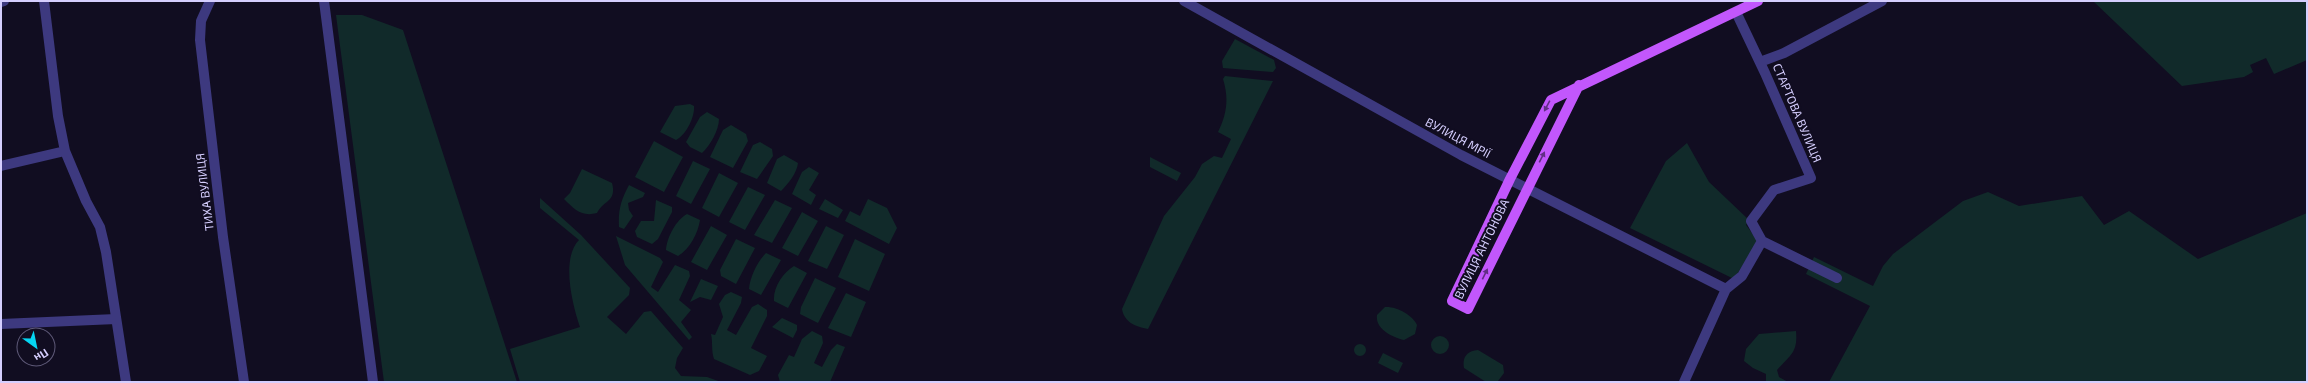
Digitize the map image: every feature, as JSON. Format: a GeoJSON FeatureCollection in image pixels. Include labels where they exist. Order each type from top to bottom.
{"type":"FeatureCollection","features":[{"type":"Feature","properties":{"kind":"main road","name":"ВУЛИЦЯ АНТОНОВА"},"geometry":{"type":"LineString","coordinates":[[1579,85],[1526,187],[1468,309],[1452,301],[1510,179],[1551,100],[1579,85],[1657,50],[1758,1]]}},
{"type":"Feature","properties":{"kind":"street"},"geometry":{"type":"LineString","coordinates":[[44,1],[58,116],[65,151],[86,201],[100,227],[126,382]]}},
{"type":"Feature","properties":{"kind":"street","name":"ТИХА ВУЛИЦЯ"},"geometry":{"type":"LineString","coordinates":[[210,1],[201,21],[200,40],[223,237],[244,382]]}},
{"type":"Feature","properties":{"kind":"street"},"geometry":{"type":"LineString","coordinates":[[324,1],[373,382]]}},
{"type":"Feature","properties":{"kind":"street","name":"ВУЛИЦЯ МРІЇ"},"geometry":{"type":"LineString","coordinates":[[1184,1],[1411,128],[1726,289]]}},
{"type":"Feature","properties":{"kind":"street"},"geometry":{"type":"LineString","coordinates":[[1760,62],[1784,53],[1882,1]]}},
{"type":"Feature","properties":{"kind":"street","name":"СТАРТОВА ВУЛИЦЯ"},"geometry":{"type":"LineString","coordinates":[[1736,12],[1760,62],[1811,178],[1774,190],[1751,222],[1762,241]]}},
{"type":"Feature","properties":{"kind":"street"},"geometry":{"type":"LineString","coordinates":[[1,166],[65,151]]}},
{"type":"Feature","properties":{"kind":"street"},"geometry":{"type":"LineString","coordinates":[[1684,382],[1726,289],[1742,276],[1762,241],[1837,278]]}},
{"type":"Feature","properties":{"kind":"street"},"geometry":{"type":"LineString","coordinates":[[1,324],[116,319]]}},
{"type":"Feature","properties":{"kind":"green space"},"geometry":{"type":"Polygon","coordinates":[[[2093,1],[2307,1],[2307,60],[2274,74],[2266,58],[2250,65],[2253,72],[2244,77],[2182,86],[2093,1]]]}},
{"type":"Feature","properties":{"kind":"green space"},"geometry":{"type":"Polygon","coordinates":[[[336,15],[362,15],[403,30],[517,382],[384,382],[336,15]]]}},
{"type":"Feature","properties":{"kind":"green space"},"geometry":{"type":"Polygon","coordinates":[[[1235,39],[1274,60],[1276,68],[1273,72],[1223,68],[1222,61],[1235,39]]]}},
{"type":"Feature","properties":{"kind":"green space"},"geometry":{"type":"Polygon","coordinates":[[[1225,76],[1273,81],[1148,329],[1139,327],[1128,321],[1123,314],[1122,309],[1164,216],[1195,177],[1202,164],[1214,156],[1222,158],[1231,139],[1218,132],[1226,106],[1226,93],[1223,79],[1225,76]]]}},
{"type":"Feature","properties":{"kind":"green space"},"geometry":{"type":"Polygon","coordinates":[[[690,104],[694,106],[693,115],[689,125],[680,138],[676,140],[660,132],[675,106],[690,104]]]}},
{"type":"Feature","properties":{"kind":"green space"},"geometry":{"type":"Polygon","coordinates":[[[707,112],[719,119],[719,123],[714,138],[702,153],[690,147],[686,142],[700,117],[707,112]]]}},
{"type":"Feature","properties":{"kind":"green space"},"geometry":{"type":"Polygon","coordinates":[[[731,125],[746,134],[748,141],[733,168],[710,157],[723,130],[731,125]]]}},
{"type":"Feature","properties":{"kind":"green space"},"geometry":{"type":"Polygon","coordinates":[[[654,141],[683,157],[664,192],[635,177],[654,141]]]}},
{"type":"Feature","properties":{"kind":"green space"},"geometry":{"type":"Polygon","coordinates":[[[760,142],[772,149],[773,156],[757,179],[740,172],[753,145],[760,142]]]}},
{"type":"Feature","properties":{"kind":"green space"},"geometry":{"type":"Polygon","coordinates":[[[1687,143],[1709,182],[1749,220],[1746,225],[1758,241],[1734,279],[1630,228],[1666,161],[1687,143]]]}},
{"type":"Feature","properties":{"kind":"green space"},"geometry":{"type":"Polygon","coordinates":[[[784,155],[798,163],[794,174],[781,191],[767,183],[777,159],[784,155]]]}},
{"type":"Feature","properties":{"kind":"green space"},"geometry":{"type":"Polygon","coordinates":[[[1150,157],[1181,173],[1177,181],[1150,167],[1150,157]]]}},
{"type":"Feature","properties":{"kind":"green space"},"geometry":{"type":"Polygon","coordinates":[[[693,161],[710,169],[691,204],[676,196],[693,161]]]}},
{"type":"Feature","properties":{"kind":"green space"},"geometry":{"type":"Polygon","coordinates":[[[809,167],[819,173],[809,190],[816,195],[811,205],[792,194],[802,172],[809,167]]]}},
{"type":"Feature","properties":{"kind":"green space"},"geometry":{"type":"Polygon","coordinates":[[[582,169],[612,183],[613,194],[597,213],[587,214],[579,212],[564,199],[570,193],[582,169]]]}},
{"type":"Feature","properties":{"kind":"green space"},"geometry":{"type":"Polygon","coordinates":[[[719,173],[738,183],[719,217],[702,208],[719,173]]]}},
{"type":"Feature","properties":{"kind":"green space"},"geometry":{"type":"Polygon","coordinates":[[[629,185],[645,193],[643,197],[628,203],[629,210],[633,216],[624,229],[619,227],[619,215],[622,200],[629,185]]]}},
{"type":"Feature","properties":{"kind":"green space"},"geometry":{"type":"Polygon","coordinates":[[[748,187],[765,195],[745,230],[729,222],[748,187]]]}},
{"type":"Feature","properties":{"kind":"green space"},"geometry":{"type":"Polygon","coordinates":[[[1988,192],[2019,206],[2082,196],[2104,225],[2129,211],[2198,259],[2307,213],[2307,382],[1829,382],[1870,306],[1806,274],[1814,257],[1873,286],[1883,266],[1893,254],[1963,201],[1988,192]]]}},
{"type":"Feature","properties":{"kind":"green space"},"geometry":{"type":"Polygon","coordinates":[[[540,198],[581,235],[630,288],[629,295],[607,317],[626,334],[644,312],[651,311],[683,348],[677,358],[675,368],[681,376],[707,377],[721,382],[520,382],[510,349],[580,327],[571,294],[569,269],[570,258],[579,240],[540,208],[540,198]]]}},
{"type":"Feature","properties":{"kind":"green space"},"geometry":{"type":"Polygon","coordinates":[[[825,199],[843,210],[838,218],[819,209],[825,199]]]}},
{"type":"Feature","properties":{"kind":"green space"},"geometry":{"type":"Polygon","coordinates":[[[868,199],[887,208],[897,228],[889,244],[845,221],[850,211],[860,216],[868,199]]]}},
{"type":"Feature","properties":{"kind":"green space"},"geometry":{"type":"Polygon","coordinates":[[[656,200],[672,207],[672,212],[658,239],[652,244],[637,237],[635,231],[641,221],[654,221],[656,200]]]}},
{"type":"Feature","properties":{"kind":"green space"},"geometry":{"type":"Polygon","coordinates":[[[775,200],[792,208],[772,243],[754,235],[775,200]]]}},
{"type":"Feature","properties":{"kind":"green space"},"geometry":{"type":"Polygon","coordinates":[[[802,212],[818,221],[798,256],[782,248],[802,212]]]}},
{"type":"Feature","properties":{"kind":"green space"},"geometry":{"type":"Polygon","coordinates":[[[687,214],[700,220],[699,225],[690,245],[678,256],[666,250],[667,245],[670,234],[679,220],[687,214]]]}},
{"type":"Feature","properties":{"kind":"green space"},"geometry":{"type":"Polygon","coordinates":[[[711,226],[727,235],[707,270],[691,262],[711,226]]]}},
{"type":"Feature","properties":{"kind":"green space"},"geometry":{"type":"Polygon","coordinates":[[[826,226],[844,235],[827,269],[808,261],[826,226]]]}},
{"type":"Feature","properties":{"kind":"green space"},"geometry":{"type":"Polygon","coordinates":[[[616,236],[660,258],[663,262],[651,287],[658,292],[675,265],[689,271],[690,276],[679,300],[691,310],[681,322],[692,337],[689,340],[625,265],[616,236]]]}},
{"type":"Feature","properties":{"kind":"green space"},"geometry":{"type":"Polygon","coordinates":[[[736,239],[755,248],[736,284],[721,276],[720,270],[736,239]]]}},
{"type":"Feature","properties":{"kind":"green space"},"geometry":{"type":"Polygon","coordinates":[[[855,239],[885,254],[869,291],[838,277],[855,239]]]}},
{"type":"Feature","properties":{"kind":"green space"},"geometry":{"type":"Polygon","coordinates":[[[766,253],[781,260],[761,295],[749,289],[754,270],[766,253]]]}},
{"type":"Feature","properties":{"kind":"green space"},"geometry":{"type":"Polygon","coordinates":[[[794,266],[807,273],[788,308],[774,301],[774,296],[777,286],[783,276],[794,266]]]}},
{"type":"Feature","properties":{"kind":"green space"},"geometry":{"type":"Polygon","coordinates":[[[815,278],[836,288],[818,323],[800,314],[801,307],[815,278]]]}},
{"type":"Feature","properties":{"kind":"green space"},"geometry":{"type":"Polygon","coordinates":[[[701,279],[718,286],[711,300],[700,297],[690,302],[701,279]]]}},
{"type":"Feature","properties":{"kind":"green space"},"geometry":{"type":"Polygon","coordinates":[[[731,292],[742,297],[741,303],[727,330],[736,335],[752,307],[758,304],[767,310],[767,316],[751,348],[767,356],[759,371],[750,375],[714,359],[713,355],[711,334],[715,335],[723,317],[719,304],[725,295],[731,292]]]}},
{"type":"Feature","properties":{"kind":"green space"},"geometry":{"type":"Polygon","coordinates":[[[846,293],[866,302],[851,337],[828,328],[846,293]]]}},
{"type":"Feature","properties":{"kind":"green space"},"geometry":{"type":"Polygon","coordinates":[[[1385,307],[1394,308],[1404,312],[1412,318],[1417,325],[1415,334],[1404,340],[1385,332],[1377,320],[1377,315],[1385,307]]]}},
{"type":"Feature","properties":{"kind":"green space"},"geometry":{"type":"Polygon","coordinates":[[[782,318],[797,325],[797,330],[793,338],[772,327],[782,318]]]}},
{"type":"Feature","properties":{"kind":"green space"},"geometry":{"type":"Polygon","coordinates":[[[812,331],[822,336],[823,343],[814,363],[822,367],[831,350],[837,344],[845,347],[830,382],[780,382],[778,375],[789,355],[794,357],[802,339],[812,331]]]}},
{"type":"Feature","properties":{"kind":"green space"},"geometry":{"type":"Polygon","coordinates":[[[1796,331],[1796,344],[1794,349],[1777,370],[1779,377],[1788,382],[1766,382],[1766,374],[1753,368],[1744,361],[1746,349],[1759,334],[1796,331]]]}},
{"type":"Feature","properties":{"kind":"green space"},"geometry":{"type":"Polygon","coordinates":[[[1440,336],[1446,339],[1449,345],[1446,351],[1440,354],[1434,351],[1431,345],[1434,339],[1440,336]]]}},
{"type":"Feature","properties":{"kind":"green space"},"geometry":{"type":"Polygon","coordinates":[[[1360,344],[1364,346],[1366,350],[1364,354],[1360,356],[1356,354],[1354,350],[1356,346],[1360,344]]]}},
{"type":"Feature","properties":{"kind":"green space"},"geometry":{"type":"Polygon","coordinates":[[[1478,350],[1503,365],[1504,373],[1498,381],[1486,382],[1464,368],[1466,355],[1478,350]]]}},
{"type":"Feature","properties":{"kind":"green space"},"geometry":{"type":"Polygon","coordinates":[[[1383,353],[1403,363],[1398,373],[1378,363],[1383,353]]]}}]}
